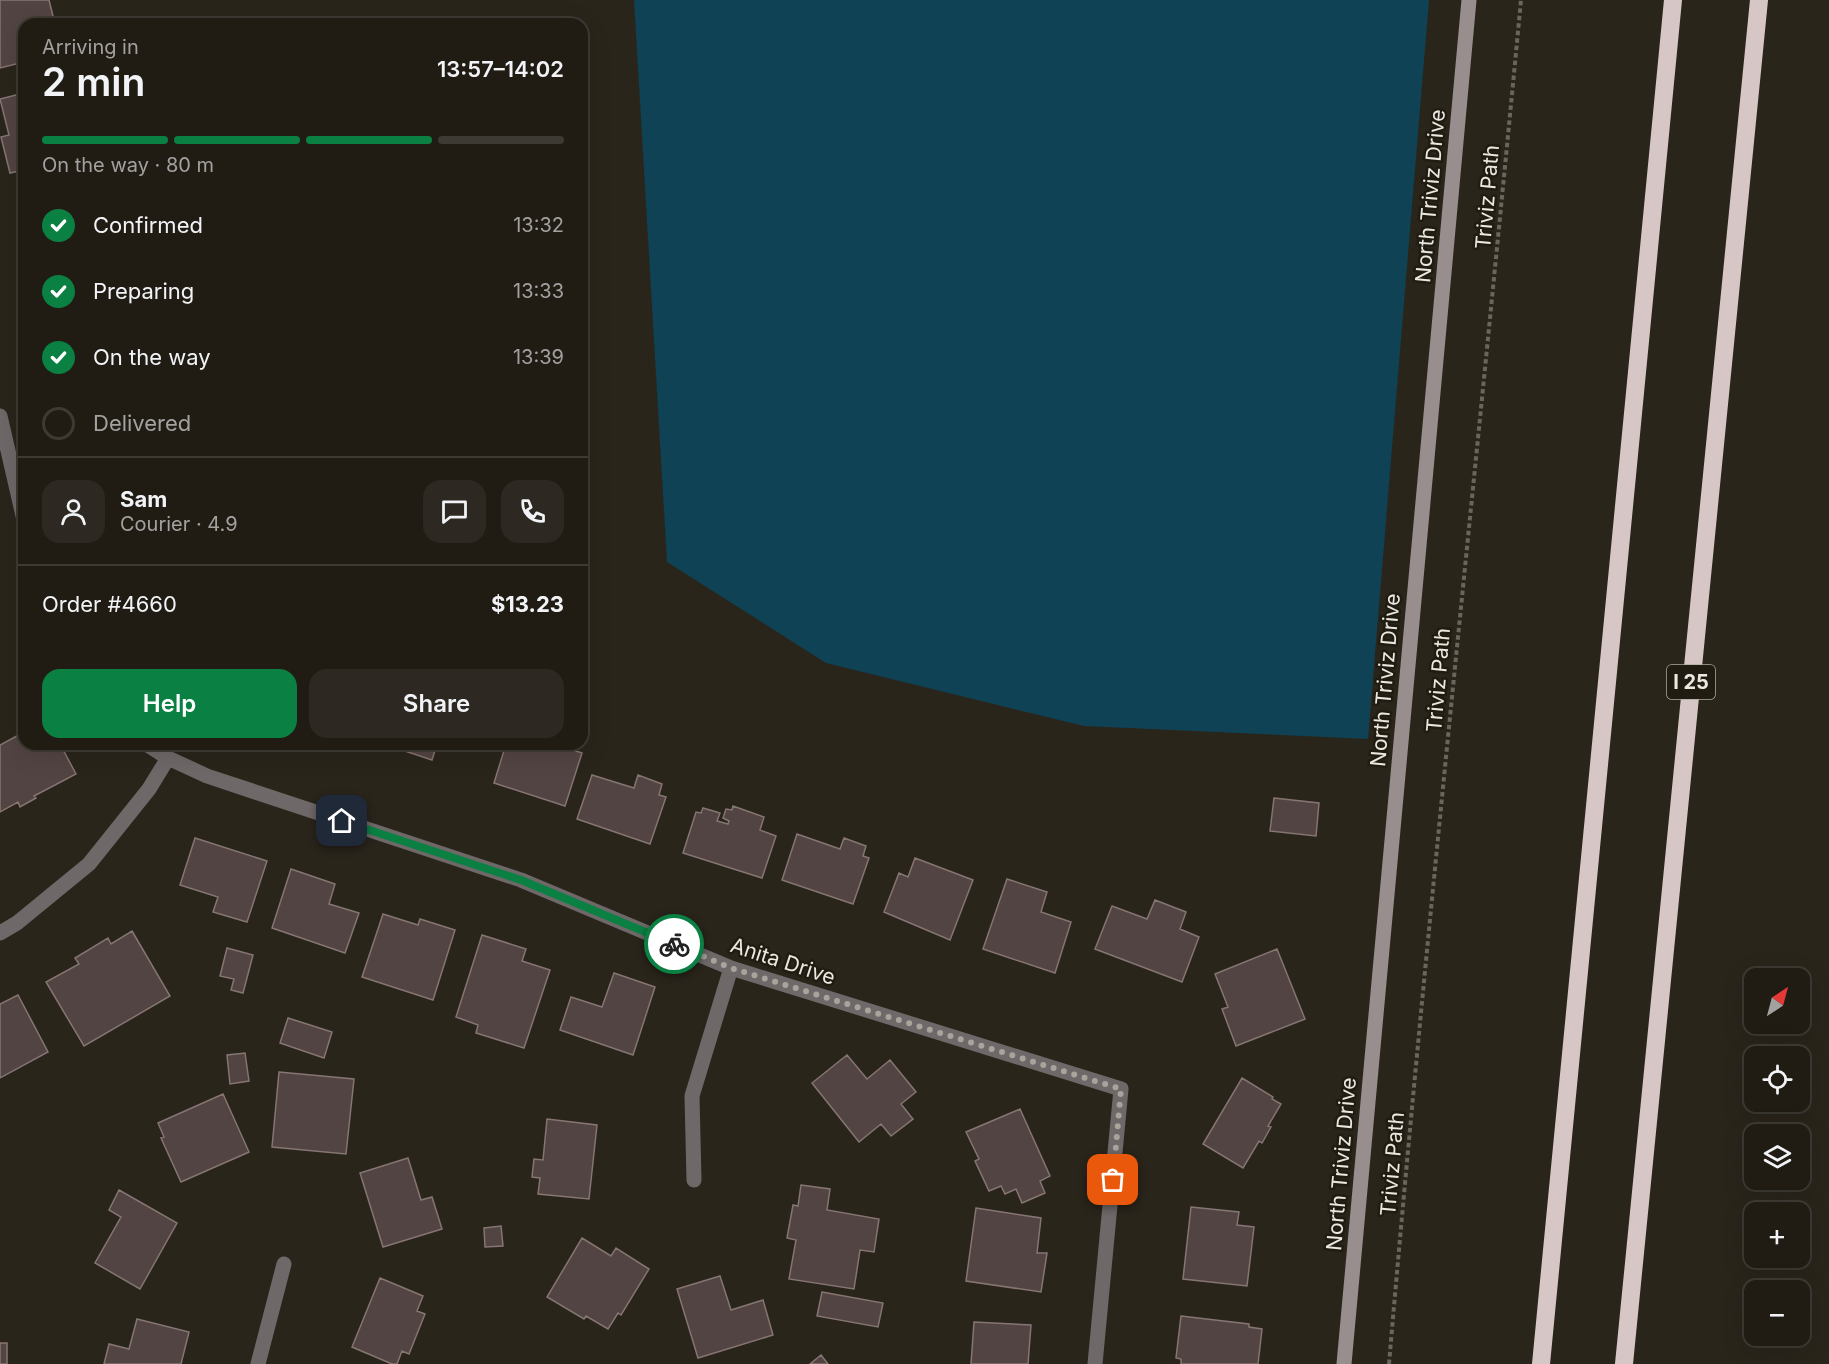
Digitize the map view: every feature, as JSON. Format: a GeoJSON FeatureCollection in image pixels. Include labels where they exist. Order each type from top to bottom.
{"type":"FeatureCollection","features":[{"type":"Feature","properties":{"kind":"highway"},"geometry":{"type":"LineString","coordinates":[[1541,1364],[1673,0]]}},
{"type":"Feature","properties":{"kind":"highway","name":"I 25"},"geometry":{"type":"LineString","coordinates":[[1624,1364],[1759,0]]}},
{"type":"Feature","properties":{"kind":"street","name":"North Triviz Drive"},"geometry":{"type":"LineString","coordinates":[[1344,1364],[1469,0]]}},
{"type":"Feature","properties":{"kind":"street"},"geometry":{"type":"LineString","coordinates":[[0,416],[18,494]]}},
{"type":"Feature","properties":{"kind":"street","name":"Anita Drive"},"geometry":{"type":"LineString","coordinates":[[155,750],[207,776],[521,880],[731,968],[1121,1089],[1095,1364]]}},
{"type":"Feature","properties":{"kind":"street"},"geometry":{"type":"LineString","coordinates":[[0,933],[17,923],[89,864],[149,789],[168,758]]}},
{"type":"Feature","properties":{"kind":"street"},"geometry":{"type":"LineString","coordinates":[[694,1180],[692,1096],[731,968]]}},
{"type":"Feature","properties":{"kind":"street"},"geometry":{"type":"LineString","coordinates":[[258,1364],[284,1264]]}},
{"type":"Feature","properties":{"kind":"path","name":"Triviz Path"},"geometry":{"type":"LineString","coordinates":[[1389,1364],[1521,0]]}},
{"type":"Feature","properties":{"kind":"water"},"geometry":{"type":"Polygon","coordinates":[[[634,0],[1429,0],[1368,739],[1084,726],[826,663],[667,562],[634,0]]]}},
{"type":"Feature","properties":{"kind":"building"},"geometry":{"type":"Polygon","coordinates":[[[0,0],[49,0],[54,18],[18,18],[18,64],[0,68],[0,0]]]}},
{"type":"Feature","properties":{"kind":"building"},"geometry":{"type":"Polygon","coordinates":[[[18,94],[18,171],[10,173],[1,137],[9,135],[0,99],[18,94]]]}},
{"type":"Feature","properties":{"kind":"building"},"geometry":{"type":"Polygon","coordinates":[[[18,735],[18,750],[63,750],[76,774],[34,796],[36,798],[20,807],[18,802],[0,812],[0,745],[18,735]]]}},
{"type":"Feature","properties":{"kind":"building"},"geometry":{"type":"Polygon","coordinates":[[[402,750],[435,750],[432,760],[402,750]]]}},
{"type":"Feature","properties":{"kind":"building"},"geometry":{"type":"Polygon","coordinates":[[[504,750],[573,750],[582,753],[565,806],[494,783],[504,750]]]}},
{"type":"Feature","properties":{"kind":"building"},"geometry":{"type":"Polygon","coordinates":[[[592,775],[634,788],[638,775],[662,784],[659,795],[666,797],[650,844],[577,819],[592,775]]]}},
{"type":"Feature","properties":{"kind":"building"},"geometry":{"type":"Polygon","coordinates":[[[1274,798],[1319,803],[1316,836],[1270,831],[1274,798]]]}},
{"type":"Feature","properties":{"kind":"building"},"geometry":{"type":"Polygon","coordinates":[[[733,806],[764,817],[760,830],[776,836],[762,878],[683,853],[696,812],[701,813],[703,808],[720,813],[717,821],[728,824],[729,821],[723,818],[726,809],[732,810],[733,806]]]}},
{"type":"Feature","properties":{"kind":"building"},"geometry":{"type":"Polygon","coordinates":[[[797,834],[840,849],[844,838],[866,846],[863,856],[869,858],[853,904],[782,880],[797,834]]]}},
{"type":"Feature","properties":{"kind":"building"},"geometry":{"type":"Polygon","coordinates":[[[195,838],[267,861],[247,922],[213,912],[218,897],[180,885],[195,838]]]}},
{"type":"Feature","properties":{"kind":"building"},"geometry":{"type":"Polygon","coordinates":[[[915,858],[973,880],[950,940],[884,912],[899,873],[908,877],[915,858]]]}},
{"type":"Feature","properties":{"kind":"building"},"geometry":{"type":"Polygon","coordinates":[[[291,869],[335,884],[329,904],[359,913],[345,953],[272,928],[291,869]]]}},
{"type":"Feature","properties":{"kind":"building"},"geometry":{"type":"Polygon","coordinates":[[[1007,879],[1047,892],[1041,912],[1071,922],[1055,973],[983,949],[1007,879]]]}},
{"type":"Feature","properties":{"kind":"building"},"geometry":{"type":"Polygon","coordinates":[[[1155,900],[1186,912],[1180,929],[1199,937],[1182,982],[1095,949],[1112,906],[1147,919],[1155,900]]]}},
{"type":"Feature","properties":{"kind":"building"},"geometry":{"type":"Polygon","coordinates":[[[383,914],[418,925],[420,919],[455,930],[433,1000],[362,977],[383,914]]]}},
{"type":"Feature","properties":{"kind":"building"},"geometry":{"type":"Polygon","coordinates":[[[132,931],[170,996],[84,1046],[46,982],[79,964],[75,958],[108,938],[111,944],[132,931]]]}},
{"type":"Feature","properties":{"kind":"building"},"geometry":{"type":"Polygon","coordinates":[[[482,935],[526,949],[522,961],[550,970],[524,1048],[476,1033],[478,1025],[456,1017],[482,935]]]}},
{"type":"Feature","properties":{"kind":"building"},"geometry":{"type":"Polygon","coordinates":[[[227,948],[253,955],[243,993],[231,990],[234,979],[220,976],[227,948]]]}},
{"type":"Feature","properties":{"kind":"building"},"geometry":{"type":"Polygon","coordinates":[[[1277,949],[1305,1019],[1236,1046],[1222,1009],[1228,1007],[1215,974],[1277,949]]]}},
{"type":"Feature","properties":{"kind":"building"},"geometry":{"type":"Polygon","coordinates":[[[614,973],[655,987],[633,1055],[560,1030],[571,997],[602,1007],[614,973]]]}},
{"type":"Feature","properties":{"kind":"building"},"geometry":{"type":"Polygon","coordinates":[[[18,995],[48,1052],[0,1078],[0,1004],[18,995]]]}},
{"type":"Feature","properties":{"kind":"building"},"geometry":{"type":"Polygon","coordinates":[[[288,1018],[332,1032],[324,1058],[280,1043],[288,1018]]]}},
{"type":"Feature","properties":{"kind":"building"},"geometry":{"type":"Polygon","coordinates":[[[245,1053],[249,1081],[230,1084],[227,1055],[245,1053]]]}},
{"type":"Feature","properties":{"kind":"building"},"geometry":{"type":"Polygon","coordinates":[[[847,1055],[867,1079],[890,1060],[916,1092],[901,1104],[913,1119],[891,1136],[881,1124],[859,1142],[812,1083],[847,1055]]]}},
{"type":"Feature","properties":{"kind":"building"},"geometry":{"type":"Polygon","coordinates":[[[279,1072],[354,1079],[346,1154],[272,1147],[279,1072]]]}},
{"type":"Feature","properties":{"kind":"building"},"geometry":{"type":"Polygon","coordinates":[[[1242,1078],[1281,1104],[1268,1126],[1271,1127],[1262,1143],[1259,1141],[1243,1168],[1203,1144],[1242,1078]]]}},
{"type":"Feature","properties":{"kind":"building"},"geometry":{"type":"Polygon","coordinates":[[[223,1094],[249,1152],[181,1182],[161,1138],[164,1137],[158,1123],[223,1094]]]}},
{"type":"Feature","properties":{"kind":"building"},"geometry":{"type":"Polygon","coordinates":[[[1020,1109],[1050,1176],[1040,1181],[1045,1193],[1022,1203],[1016,1189],[1005,1194],[1001,1186],[989,1191],[975,1161],[979,1159],[966,1132],[1020,1109]]]}},
{"type":"Feature","properties":{"kind":"building"},"geometry":{"type":"Polygon","coordinates":[[[547,1119],[597,1125],[589,1199],[538,1194],[540,1178],[532,1177],[534,1159],[543,1160],[547,1119]]]}},
{"type":"Feature","properties":{"kind":"building"},"geometry":{"type":"Polygon","coordinates":[[[408,1158],[421,1200],[432,1197],[442,1229],[383,1247],[360,1173],[408,1158]]]}},
{"type":"Feature","properties":{"kind":"building"},"geometry":{"type":"Polygon","coordinates":[[[801,1185],[830,1189],[827,1210],[879,1219],[874,1252],[860,1250],[854,1289],[789,1279],[796,1240],[787,1238],[793,1205],[798,1206],[801,1185]]]}},
{"type":"Feature","properties":{"kind":"building"},"geometry":{"type":"Polygon","coordinates":[[[119,1190],[177,1223],[140,1289],[95,1263],[121,1217],[109,1210],[119,1190]]]}},
{"type":"Feature","properties":{"kind":"building"},"geometry":{"type":"Polygon","coordinates":[[[1191,1207],[1239,1212],[1237,1225],[1254,1227],[1247,1286],[1183,1279],[1191,1207]]]}},
{"type":"Feature","properties":{"kind":"building"},"geometry":{"type":"Polygon","coordinates":[[[976,1208],[1041,1218],[1037,1253],[1047,1253],[1041,1292],[966,1281],[976,1208]]]}},
{"type":"Feature","properties":{"kind":"building"},"geometry":{"type":"Polygon","coordinates":[[[501,1226],[503,1246],[485,1247],[484,1228],[501,1226]]]}},
{"type":"Feature","properties":{"kind":"building"},"geometry":{"type":"Polygon","coordinates":[[[582,1238],[611,1256],[616,1248],[649,1269],[621,1315],[618,1313],[608,1329],[586,1316],[584,1319],[547,1297],[582,1238]]]}},
{"type":"Feature","properties":{"kind":"building"},"geometry":{"type":"Polygon","coordinates":[[[720,1276],[731,1310],[763,1300],[773,1335],[698,1358],[677,1289],[720,1276]]]}},
{"type":"Feature","properties":{"kind":"building"},"geometry":{"type":"Polygon","coordinates":[[[380,1278],[423,1296],[417,1311],[425,1314],[409,1354],[402,1351],[397,1364],[352,1347],[380,1278]]]}},
{"type":"Feature","properties":{"kind":"building"},"geometry":{"type":"Polygon","coordinates":[[[822,1292],[883,1303],[878,1327],[817,1316],[822,1292]]]}},
{"type":"Feature","properties":{"kind":"building"},"geometry":{"type":"Polygon","coordinates":[[[1181,1316],[1249,1324],[1249,1327],[1262,1329],[1258,1364],[1181,1364],[1181,1359],[1176,1358],[1181,1316]]]}},
{"type":"Feature","properties":{"kind":"building"},"geometry":{"type":"Polygon","coordinates":[[[137,1319],[189,1332],[181,1364],[104,1364],[109,1344],[129,1349],[137,1319]]]}},
{"type":"Feature","properties":{"kind":"building"},"geometry":{"type":"Polygon","coordinates":[[[974,1322],[1031,1325],[1028,1364],[971,1364],[974,1322]]]}},
{"type":"Feature","properties":{"kind":"building"},"geometry":{"type":"Polygon","coordinates":[[[0,1343],[7,1343],[7,1364],[0,1364],[0,1343]]]}},
{"type":"Feature","properties":{"kind":"building"},"geometry":{"type":"Polygon","coordinates":[[[821,1355],[828,1364],[810,1364],[821,1355]]]}},
{"type":"Feature","properties":{"kind":"way so far"},"geometry":{"type":"LineString","coordinates":[[674,944],[731,968],[1121,1089],[1113,1180]]}},
{"type":"Feature","properties":{"kind":"route"},"geometry":{"type":"LineString","coordinates":[[342,821],[521,880],[674,944]]}}]}
